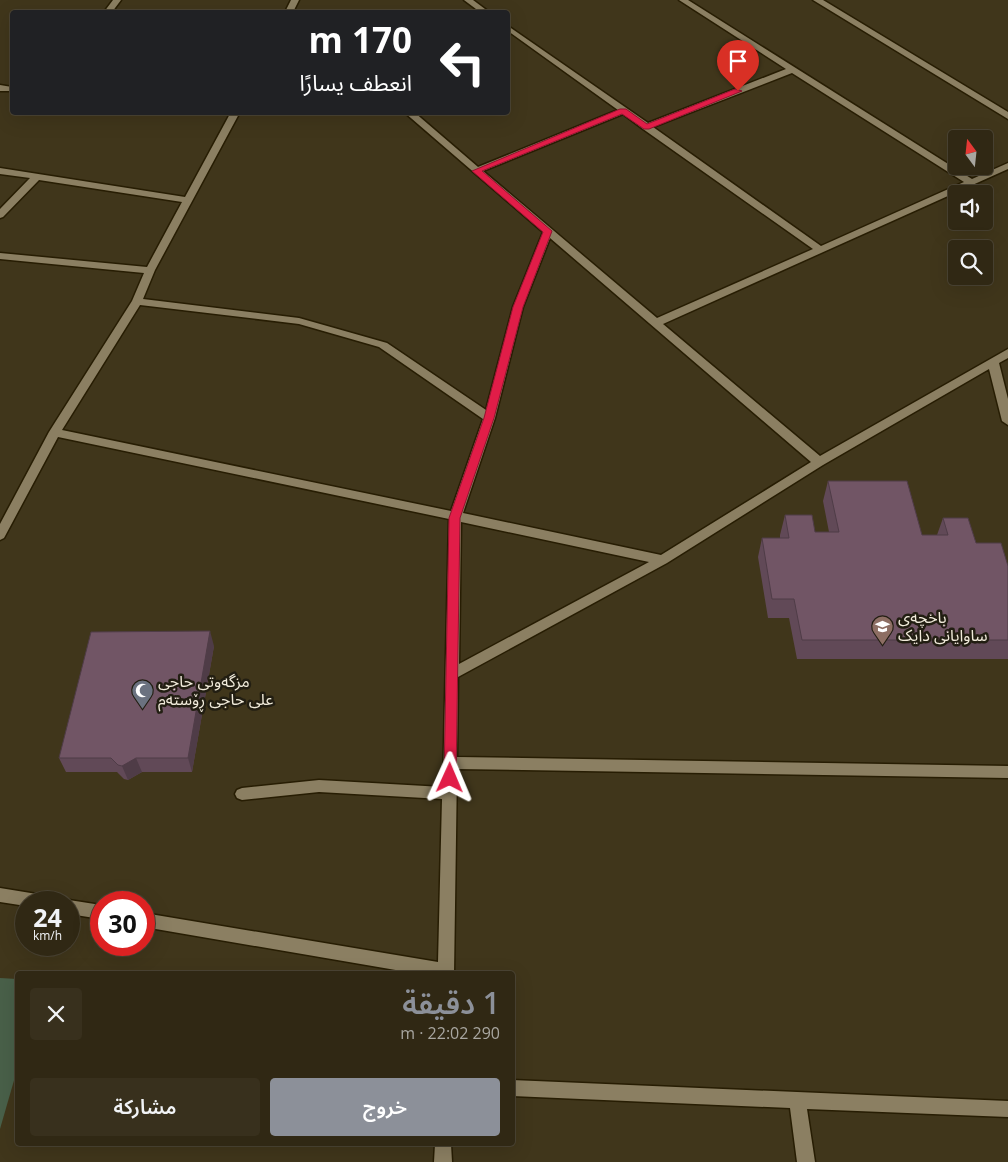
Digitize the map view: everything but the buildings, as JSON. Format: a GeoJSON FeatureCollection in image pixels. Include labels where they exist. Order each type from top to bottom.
{"type":"FeatureCollection","features":[{"type":"Feature","properties":{"kind":"street"},"geometry":{"type":"LineString","coordinates":[[468,0],[482,10]]}},
{"type":"Feature","properties":{"kind":"street"},"geometry":{"type":"LineString","coordinates":[[683,0],[972,183]]}},
{"type":"Feature","properties":{"kind":"street"},"geometry":{"type":"LineString","coordinates":[[817,0],[1008,116]]}},
{"type":"Feature","properties":{"kind":"street"},"geometry":{"type":"LineString","coordinates":[[510,29],[820,250]]}},
{"type":"Feature","properties":{"kind":"street"},"geometry":{"type":"LineString","coordinates":[[646,127],[792,69]]}},
{"type":"Feature","properties":{"kind":"street"},"geometry":{"type":"LineString","coordinates":[[999,110],[1008,104]]}},
{"type":"Feature","properties":{"kind":"street"},"geometry":{"type":"LineString","coordinates":[[476,171],[623,111]]}},
{"type":"Feature","properties":{"kind":"street"},"geometry":{"type":"LineString","coordinates":[[0,535],[55,432],[137,301],[150,270],[234,115]]}},
{"type":"Feature","properties":{"kind":"street"},"geometry":{"type":"LineString","coordinates":[[411,115],[819,462]]}},
{"type":"Feature","properties":{"kind":"street"},"geometry":{"type":"LineString","coordinates":[[656,323],[1008,166]]}},
{"type":"Feature","properties":{"kind":"street"},"geometry":{"type":"LineString","coordinates":[[0,171],[188,200]]}},
{"type":"Feature","properties":{"kind":"street"},"geometry":{"type":"LineString","coordinates":[[0,215],[36,177]]}},
{"type":"Feature","properties":{"kind":"street"},"geometry":{"type":"LineString","coordinates":[[446,971],[455,518],[489,418],[518,307],[548,231]]}},
{"type":"Feature","properties":{"kind":"street"},"geometry":{"type":"LineString","coordinates":[[0,256],[150,270]]}},
{"type":"Feature","properties":{"kind":"street"},"geometry":{"type":"LineString","coordinates":[[137,301],[299,321],[383,345],[489,418]]}},
{"type":"Feature","properties":{"kind":"street"},"geometry":{"type":"LineString","coordinates":[[452,674],[663,560],[819,462],[1008,353]]}},
{"type":"Feature","properties":{"kind":"street"},"geometry":{"type":"LineString","coordinates":[[993,362],[1008,421]]}},
{"type":"Feature","properties":{"kind":"street"},"geometry":{"type":"LineString","coordinates":[[55,432],[455,518],[663,560]]}},
{"type":"Feature","properties":{"kind":"street"},"geometry":{"type":"LineString","coordinates":[[450,763],[1008,772]]}},
{"type":"Feature","properties":{"kind":"street"},"geometry":{"type":"LineString","coordinates":[[242,794],[319,786],[449,793]]}},
{"type":"Feature","properties":{"kind":"street"},"geometry":{"type":"LineString","coordinates":[[0,895],[15,897]]}},
{"type":"Feature","properties":{"kind":"street"},"geometry":{"type":"LineString","coordinates":[[155,922],[440,971]]}},
{"type":"Feature","properties":{"kind":"street"},"geometry":{"type":"LineString","coordinates":[[515,1088],[1008,1109]]}},
{"type":"Feature","properties":{"kind":"street"},"geometry":{"type":"LineString","coordinates":[[797,1100],[806,1162]]}},
{"type":"Feature","properties":{"kind":"street"},"geometry":{"type":"LineString","coordinates":[[443,1146],[443,1162]]}},
{"type":"Feature","properties":{"kind":"green space"},"geometry":{"type":"Polygon","coordinates":[[[0,978],[15,979],[15,1077],[0,1129],[0,978]]]}},
{"type":"Feature","properties":{"kind":"place","name":"باخچەی ساوایانی دایک"},"geometry":{"type":"Point","coordinates":[882,645]}},
{"type":"Feature","properties":{"kind":"place","name":"مزگەوتی حاجی علی حاجی ڕۆستەم"},"geometry":{"type":"Point","coordinates":[142,709]}},
{"type":"Feature","properties":{"kind":"route"},"geometry":{"type":"LineString","coordinates":[[450,778],[455,518],[489,418],[518,307],[548,231],[476,171],[623,111],[646,127],[738,91]]}}]}
